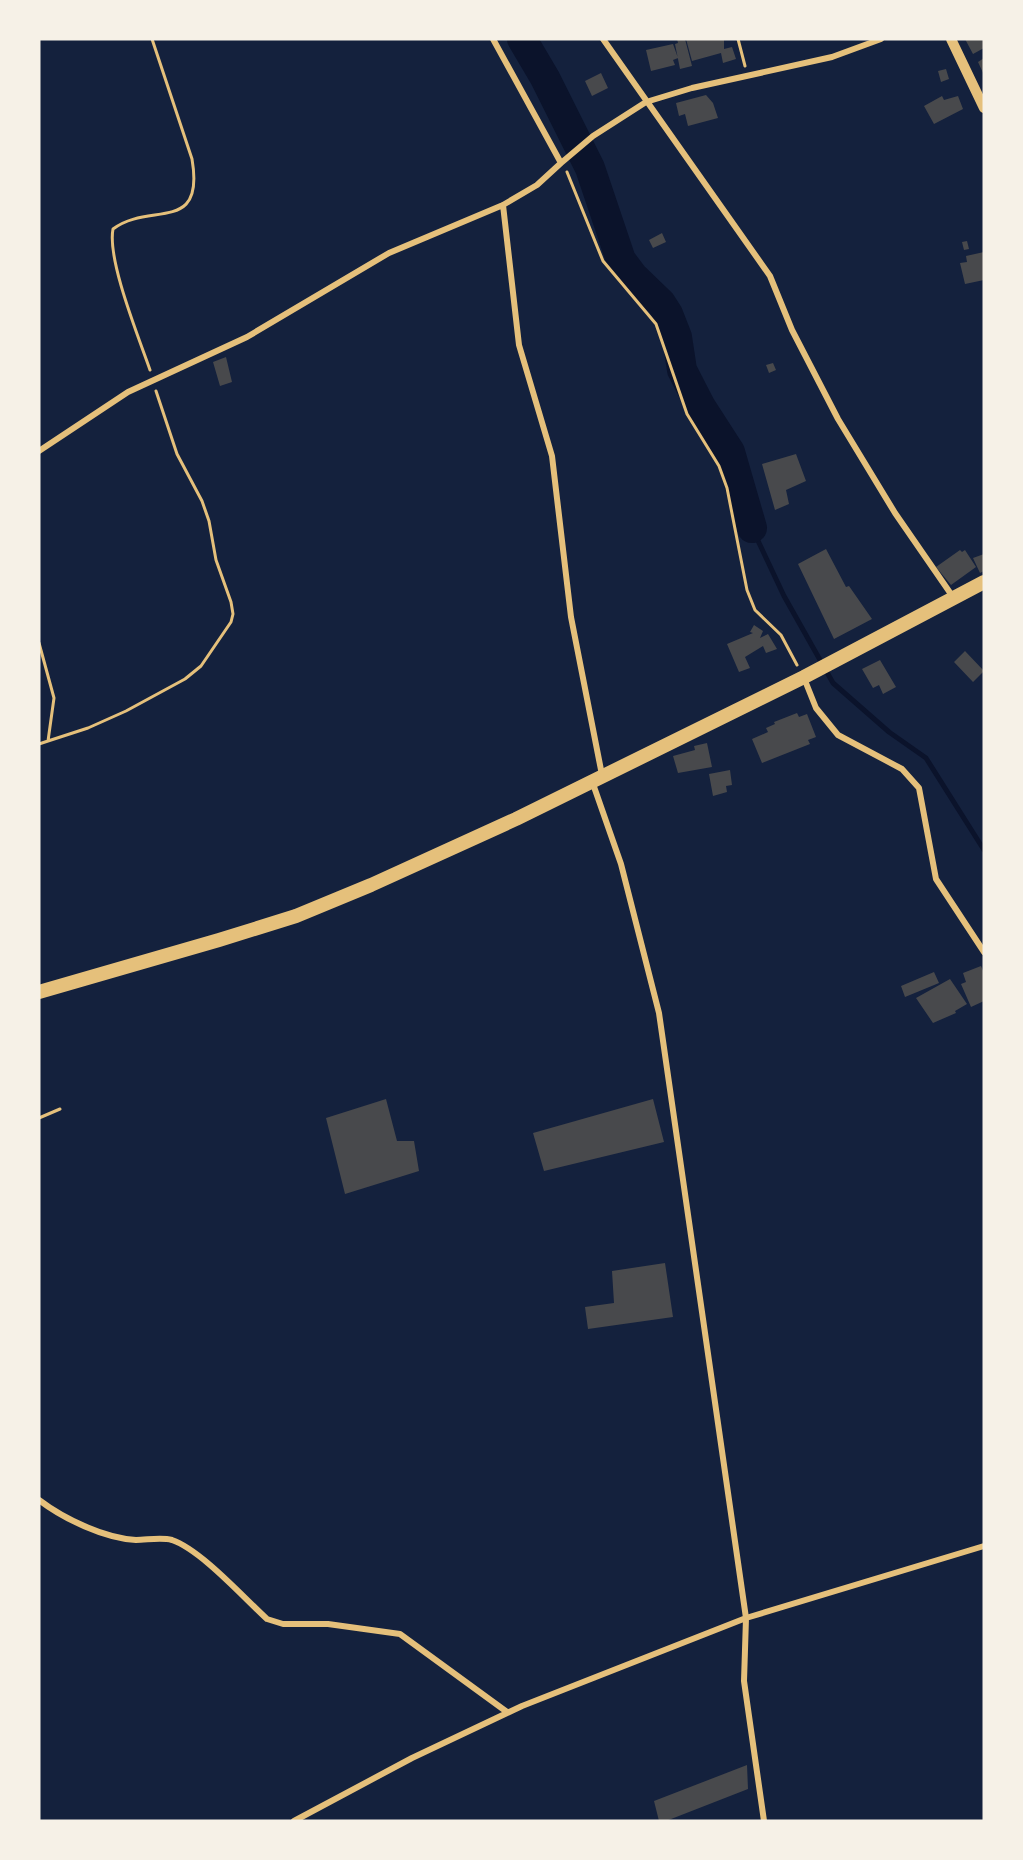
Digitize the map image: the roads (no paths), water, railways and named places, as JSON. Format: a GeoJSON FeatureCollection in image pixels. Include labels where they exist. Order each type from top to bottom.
{"type":"FeatureCollection","features":[{"type":"Feature","properties":{"kind":"main road"},"geometry":{"type":"LineString","coordinates":[[39,992],[296,916],[440,855],[807,675],[984,582]]}},
{"type":"Feature","properties":{"kind":"street"},"geometry":{"type":"LineString","coordinates":[[493,39],[561,163]]}},
{"type":"Feature","properties":{"kind":"street"},"geometry":{"type":"LineString","coordinates":[[603,39],[770,276],[792,330],[838,419],[896,513],[953,597]]}},
{"type":"Feature","properties":{"kind":"street"},"geometry":{"type":"LineString","coordinates":[[39,451],[103,407],[152,379],[247,337],[389,253],[502,205],[537,185],[593,136],[646,102],[692,88],[832,57],[881,39]]}},
{"type":"Feature","properties":{"kind":"street"},"geometry":{"type":"LineString","coordinates":[[951,39],[984,108]]}},
{"type":"Feature","properties":{"kind":"street"},"geometry":{"type":"LineString","coordinates":[[502,205],[519,345],[552,456],[571,617],[597,777],[658,1013],[746,1618],[744,1681],[764,1821]]}},
{"type":"Feature","properties":{"kind":"street"},"geometry":{"type":"LineString","coordinates":[[807,675],[816,708],[831,728],[838,735],[902,769],[919,788],[936,879],[984,952]]}},
{"type":"Feature","properties":{"kind":"street"},"geometry":{"type":"LineString","coordinates":[[39,1500],[52,1509],[108,1534],[134,1540],[170,1539],[190,1549],[267,1619],[283,1624],[328,1624],[400,1634],[507,1712]]}},
{"type":"Feature","properties":{"kind":"street"},"geometry":{"type":"LineString","coordinates":[[294,1821],[507,1712],[746,1618],[984,1546]]}},
{"type":"Feature","properties":{"kind":"waterway"},"geometry":{"type":"LineString","coordinates":[[522,39],[545,78],[590,168],[621,260],[633,276],[661,303],[668,314],[677,337],[682,370],[701,407],[730,452],[752,528]]}},
{"type":"Feature","properties":{"kind":"waterway"},"geometry":{"type":"LineString","coordinates":[[752,528],[784,596],[833,683],[889,732],[926,758],[984,850]]}}]}
